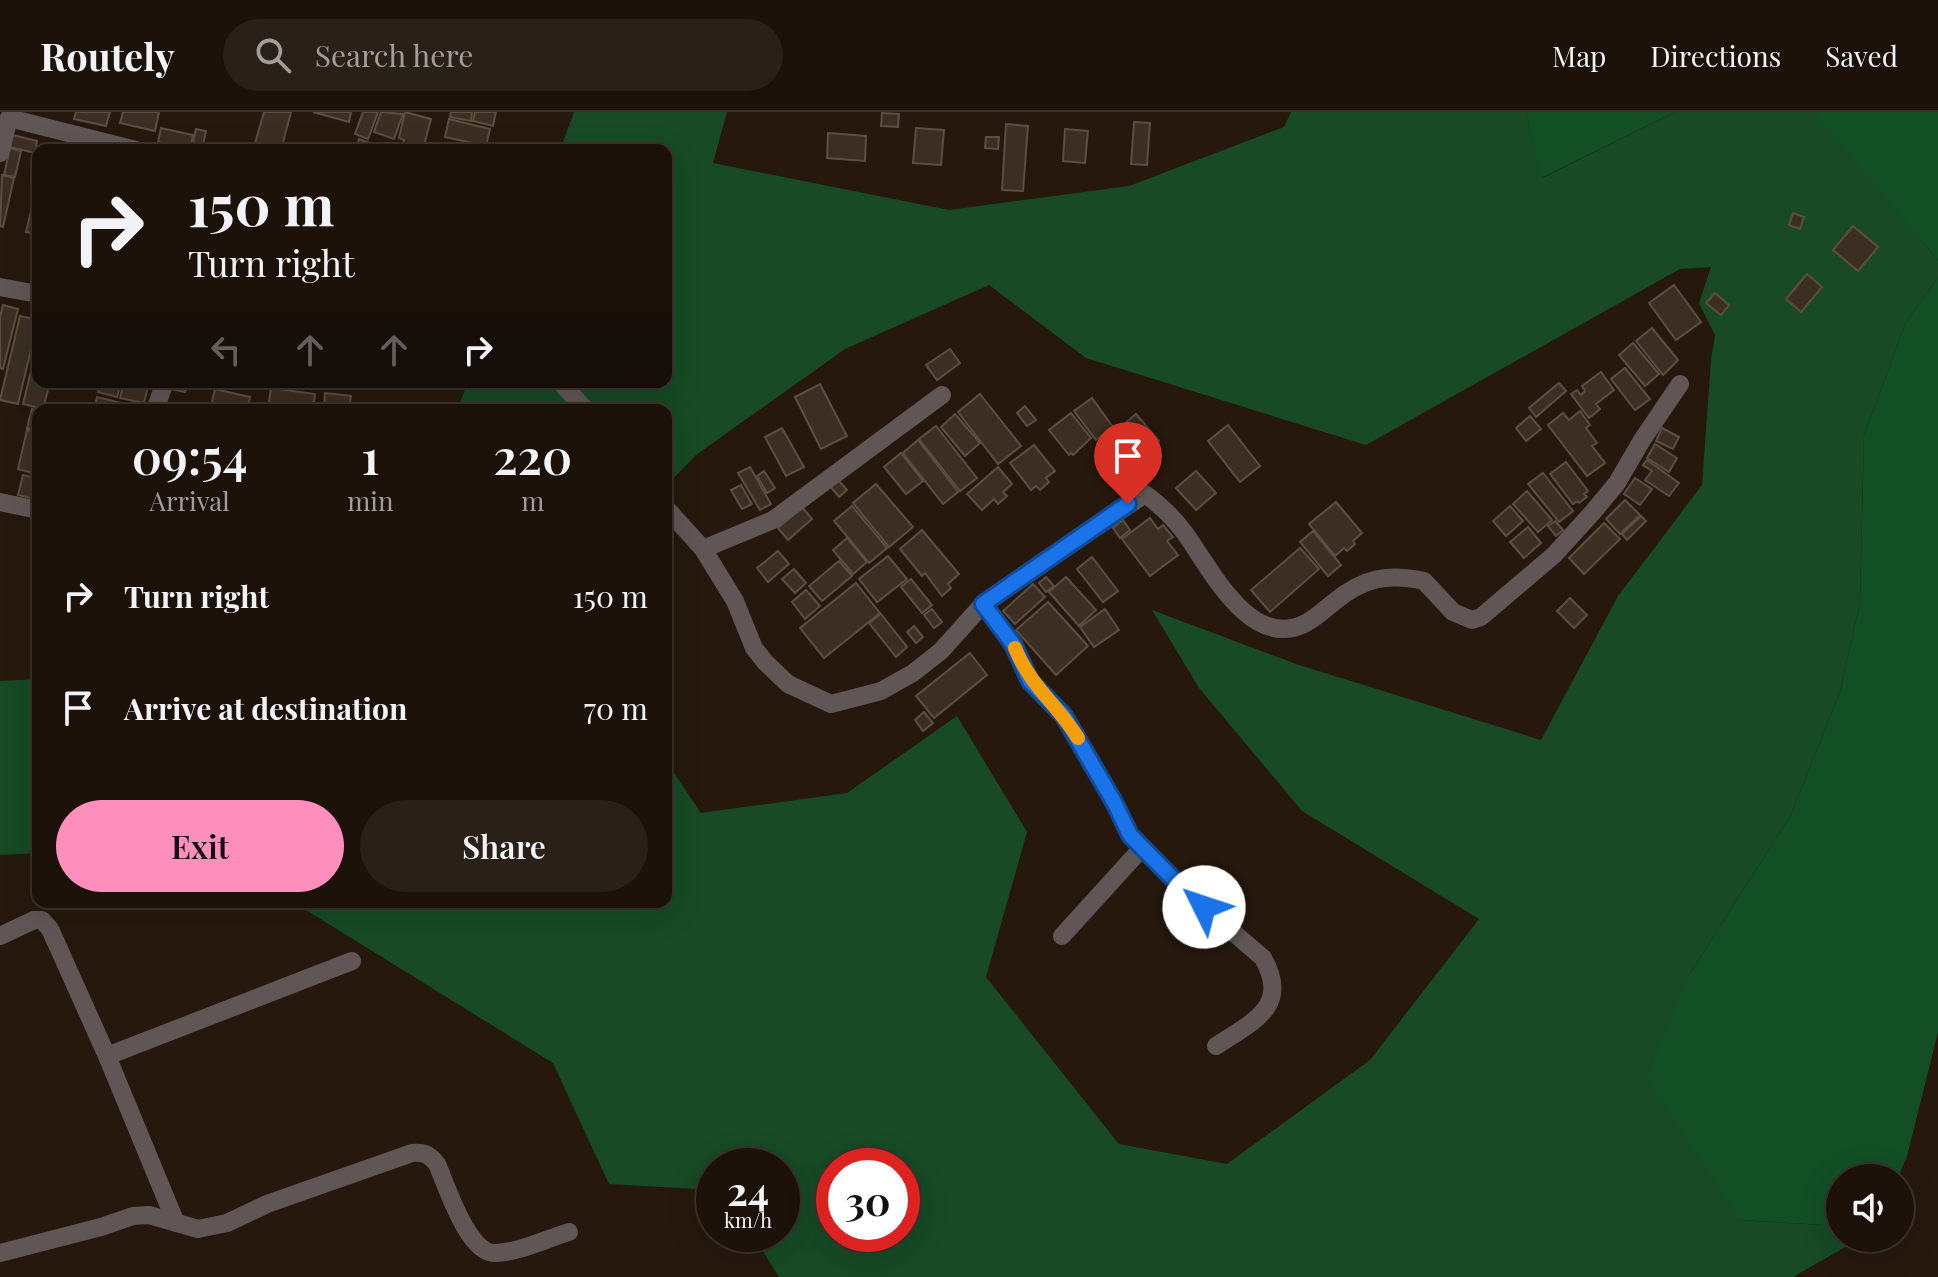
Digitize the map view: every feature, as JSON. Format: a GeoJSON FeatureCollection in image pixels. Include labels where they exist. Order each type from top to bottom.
{"type":"FeatureCollection","features":[{"type":"Feature","properties":{"kind":"street"},"geometry":{"type":"LineString","coordinates":[[0,153],[11,115],[115,144]]}},
{"type":"Feature","properties":{"kind":"street"},"geometry":{"type":"LineString","coordinates":[[0,287],[32,293]]}},
{"type":"Feature","properties":{"kind":"street"},"geometry":{"type":"LineString","coordinates":[[672,515],[703,549],[735,601],[754,648],[765,662],[788,684],[831,704],[881,691],[913,673],[941,651],[983,604],[1145,494],[1167,511],[1243,611],[1261,625],[1281,628],[1300,626],[1349,589],[1373,578],[1424,581],[1453,612],[1472,620],[1481,617],[1554,555],[1593,512],[1617,483],[1680,384]]}},
{"type":"Feature","properties":{"kind":"street"},"geometry":{"type":"LineString","coordinates":[[566,388],[580,404]]}},
{"type":"Feature","properties":{"kind":"street"},"geometry":{"type":"LineString","coordinates":[[703,549],[773,520],[942,395]]}},
{"type":"Feature","properties":{"kind":"street"},"geometry":{"type":"LineString","coordinates":[[0,502],[32,509]]}},
{"type":"Feature","properties":{"kind":"street"},"geometry":{"type":"LineString","coordinates":[[983,604],[1013,644],[1030,681],[1064,716],[1114,802],[1121,821],[1142,848],[1183,889],[1263,958],[1274,994],[1269,1004],[1255,1021],[1216,1046]]}},
{"type":"Feature","properties":{"kind":"street"},"geometry":{"type":"LineString","coordinates":[[1062,936],[1142,848]]}},
{"type":"Feature","properties":{"kind":"street"},"geometry":{"type":"LineString","coordinates":[[0,936],[34,920],[40,911],[107,1056],[176,1223]]}},
{"type":"Feature","properties":{"kind":"street"},"geometry":{"type":"LineString","coordinates":[[107,1056],[352,961]]}},
{"type":"Feature","properties":{"kind":"street"},"geometry":{"type":"LineString","coordinates":[[0,1253],[133,1216],[149,1215],[198,1229],[227,1223],[267,1204],[422,1152],[431,1156],[437,1164],[466,1229],[481,1249],[498,1253],[569,1232]]}},
{"type":"Feature","properties":{"kind":"green space"},"geometry":{"type":"Polygon","coordinates":[[[574,112],[727,112],[713,163],[949,210],[1129,186],[1284,127],[1291,112],[1526,112],[1542,178],[1675,112],[1816,112],[1938,260],[1938,278],[1906,322],[1864,436],[1860,603],[1840,692],[1791,815],[1689,975],[1740,1220],[1826,1225],[1826,1252],[1837,1252],[1793,1277],[779,1277],[763,1252],[800,1252],[800,1148],[696,1148],[696,1189],[609,1184],[553,1063],[303,908],[672,908],[672,770],[701,813],[847,793],[957,716],[1027,832],[986,977],[1119,1144],[1227,1164],[1370,1060],[1479,919],[1302,811],[1199,688],[1152,610],[1296,664],[1541,740],[1618,596],[1702,485],[1715,335],[1699,303],[1711,267],[1680,269],[1366,445],[1086,358],[989,285],[845,349],[696,455],[672,480],[672,404],[459,404],[466,388],[672,388],[672,144],[562,144],[574,112]]]}},
{"type":"Feature","properties":{"kind":"green space"},"geometry":{"type":"Polygon","coordinates":[[[1526,112],[1675,112],[1541,178],[1526,112]]]}},
{"type":"Feature","properties":{"kind":"green space"},"geometry":{"type":"Polygon","coordinates":[[[1938,112],[1938,260],[1815,114],[1938,112]]]}},
{"type":"Feature","properties":{"kind":"green space"},"geometry":{"type":"Polygon","coordinates":[[[1938,278],[1938,1032],[1904,1164],[1826,1164],[1826,1225],[1740,1220],[1646,1077],[1689,975],[1791,815],[1840,692],[1860,603],[1864,436],[1906,322],[1938,278]]]}},
{"type":"Feature","properties":{"kind":"green space"},"geometry":{"type":"Polygon","coordinates":[[[32,679],[32,853],[0,855],[0,681],[32,679]]]}},
{"type":"Feature","properties":{"kind":"building"},"geometry":{"type":"Polygon","coordinates":[[[76,112],[110,112],[106,126],[74,119],[76,112]]]}},
{"type":"Feature","properties":{"kind":"building"},"geometry":{"type":"Polygon","coordinates":[[[123,112],[159,112],[155,131],[120,123],[123,112]]]}},
{"type":"Feature","properties":{"kind":"building"},"geometry":{"type":"Polygon","coordinates":[[[264,112],[291,112],[283,144],[255,144],[264,112]]]}},
{"type":"Feature","properties":{"kind":"building"},"geometry":{"type":"Polygon","coordinates":[[[313,112],[351,112],[349,122],[313,112]]]}},
{"type":"Feature","properties":{"kind":"building"},"geometry":{"type":"Polygon","coordinates":[[[363,112],[378,112],[368,139],[355,134],[363,112]]]}},
{"type":"Feature","properties":{"kind":"building"},"geometry":{"type":"Polygon","coordinates":[[[381,112],[403,114],[394,139],[374,132],[381,112]]]}},
{"type":"Feature","properties":{"kind":"building"},"geometry":{"type":"Polygon","coordinates":[[[405,112],[431,119],[424,144],[403,144],[404,140],[399,138],[405,112]]]}},
{"type":"Feature","properties":{"kind":"building"},"geometry":{"type":"Polygon","coordinates":[[[451,112],[472,112],[471,121],[450,117],[451,112]]]}},
{"type":"Feature","properties":{"kind":"building"},"geometry":{"type":"Polygon","coordinates":[[[475,112],[496,112],[493,126],[473,121],[475,112]]]}},
{"type":"Feature","properties":{"kind":"building"},"geometry":{"type":"Polygon","coordinates":[[[882,113],[899,114],[898,127],[881,126],[882,113]]]}},
{"type":"Feature","properties":{"kind":"building"},"geometry":{"type":"Polygon","coordinates":[[[449,119],[490,129],[486,144],[445,137],[449,119]]]}},
{"type":"Feature","properties":{"kind":"building"},"geometry":{"type":"Polygon","coordinates":[[[1134,122],[1150,123],[1147,165],[1131,164],[1134,122]]]}},
{"type":"Feature","properties":{"kind":"building"},"geometry":{"type":"Polygon","coordinates":[[[1006,124],[1028,126],[1023,191],[1002,190],[1006,124]]]}},
{"type":"Feature","properties":{"kind":"building"},"geometry":{"type":"Polygon","coordinates":[[[161,128],[193,135],[191,144],[158,142],[161,128]]]}},
{"type":"Feature","properties":{"kind":"building"},"geometry":{"type":"Polygon","coordinates":[[[916,128],[944,130],[941,165],[913,163],[916,128]]]}},
{"type":"Feature","properties":{"kind":"building"},"geometry":{"type":"Polygon","coordinates":[[[196,129],[206,131],[203,144],[193,144],[196,129]]]}},
{"type":"Feature","properties":{"kind":"building"},"geometry":{"type":"Polygon","coordinates":[[[1065,129],[1088,131],[1085,163],[1063,161],[1065,129]]]}},
{"type":"Feature","properties":{"kind":"building"},"geometry":{"type":"Polygon","coordinates":[[[828,133],[866,136],[865,161],[827,158],[828,133]]]}},
{"type":"Feature","properties":{"kind":"building"},"geometry":{"type":"Polygon","coordinates":[[[13,135],[37,141],[32,144],[32,152],[10,147],[13,135]]]}},
{"type":"Feature","properties":{"kind":"building"},"geometry":{"type":"Polygon","coordinates":[[[986,137],[999,137],[998,149],[985,148],[986,137]]]}},
{"type":"Feature","properties":{"kind":"building"},"geometry":{"type":"Polygon","coordinates":[[[10,148],[21,151],[15,177],[4,175],[10,148]]]}},
{"type":"Feature","properties":{"kind":"building"},"geometry":{"type":"Polygon","coordinates":[[[2,175],[14,178],[3,227],[0,226],[2,175]]]}},
{"type":"Feature","properties":{"kind":"building"},"geometry":{"type":"Polygon","coordinates":[[[32,207],[32,234],[26,232],[32,207]]]}},
{"type":"Feature","properties":{"kind":"building"},"geometry":{"type":"Polygon","coordinates":[[[1793,213],[1804,217],[1800,229],[1789,225],[1793,213]]]}},
{"type":"Feature","properties":{"kind":"building"},"geometry":{"type":"Polygon","coordinates":[[[1853,226],[1878,247],[1858,271],[1833,250],[1853,226]]]}},
{"type":"Feature","properties":{"kind":"building"},"geometry":{"type":"Polygon","coordinates":[[[1807,274],[1822,287],[1801,312],[1786,299],[1807,274]]]}},
{"type":"Feature","properties":{"kind":"building"},"geometry":{"type":"Polygon","coordinates":[[[1674,285],[1701,322],[1676,340],[1649,303],[1674,285]]]}},
{"type":"Feature","properties":{"kind":"building"},"geometry":{"type":"Polygon","coordinates":[[[1715,293],[1729,305],[1721,315],[1706,303],[1715,293]]]}},
{"type":"Feature","properties":{"kind":"building"},"geometry":{"type":"Polygon","coordinates":[[[3,305],[18,309],[3,369],[0,368],[0,317],[3,305]]]}},
{"type":"Feature","properties":{"kind":"building"},"geometry":{"type":"Polygon","coordinates":[[[20,316],[32,319],[32,345],[18,404],[0,400],[20,316]]]}},
{"type":"Feature","properties":{"kind":"building"},"geometry":{"type":"Polygon","coordinates":[[[1652,328],[1678,360],[1663,375],[1636,341],[1652,328]]]}},
{"type":"Feature","properties":{"kind":"building"},"geometry":{"type":"Polygon","coordinates":[[[1633,343],[1659,374],[1645,386],[1619,355],[1633,343]]]}},
{"type":"Feature","properties":{"kind":"building"},"geometry":{"type":"Polygon","coordinates":[[[950,349],[960,363],[937,380],[926,365],[950,349]]]}},
{"type":"Feature","properties":{"kind":"building"},"geometry":{"type":"Polygon","coordinates":[[[1625,368],[1650,399],[1635,410],[1611,379],[1625,368]]]}},
{"type":"Feature","properties":{"kind":"building"},"geometry":{"type":"Polygon","coordinates":[[[31,371],[32,388],[48,388],[44,404],[23,404],[31,371]]]}},
{"type":"Feature","properties":{"kind":"building"},"geometry":{"type":"Polygon","coordinates":[[[1601,372],[1614,390],[1596,404],[1600,409],[1589,418],[1571,394],[1577,390],[1581,395],[1585,391],[1582,386],[1601,372]]]}},
{"type":"Feature","properties":{"kind":"building"},"geometry":{"type":"Polygon","coordinates":[[[1559,383],[1566,391],[1536,417],[1529,408],[1559,383]]]}},
{"type":"Feature","properties":{"kind":"building"},"geometry":{"type":"Polygon","coordinates":[[[820,384],[847,436],[821,449],[795,397],[820,384]]]}},
{"type":"Feature","properties":{"kind":"building"},"geometry":{"type":"Polygon","coordinates":[[[99,388],[119,388],[117,397],[98,392],[99,388]]]}},
{"type":"Feature","properties":{"kind":"building"},"geometry":{"type":"Polygon","coordinates":[[[122,388],[148,388],[144,403],[120,398],[122,388]]]}},
{"type":"Feature","properties":{"kind":"building"},"geometry":{"type":"Polygon","coordinates":[[[271,388],[315,394],[314,404],[269,404],[271,388]]]}},
{"type":"Feature","properties":{"kind":"building"},"geometry":{"type":"Polygon","coordinates":[[[215,389],[250,397],[248,404],[211,404],[215,389]]]}},
{"type":"Feature","properties":{"kind":"building"},"geometry":{"type":"Polygon","coordinates":[[[325,393],[351,396],[350,404],[324,404],[325,393]]]}},
{"type":"Feature","properties":{"kind":"building"},"geometry":{"type":"Polygon","coordinates":[[[980,394],[1021,446],[998,464],[958,412],[980,394]]]}},
{"type":"Feature","properties":{"kind":"building"},"geometry":{"type":"Polygon","coordinates":[[[97,397],[125,404],[95,404],[97,397]]]}},
{"type":"Feature","properties":{"kind":"building"},"geometry":{"type":"Polygon","coordinates":[[[1092,398],[1113,427],[1096,440],[1074,411],[1092,398]]]}},
{"type":"Feature","properties":{"kind":"building"},"geometry":{"type":"Polygon","coordinates":[[[1025,406],[1036,420],[1027,426],[1017,413],[1025,406]]]}},
{"type":"Feature","properties":{"kind":"building"},"geometry":{"type":"Polygon","coordinates":[[[32,409],[32,429],[27,428],[32,409]]]}},
{"type":"Feature","properties":{"kind":"building"},"geometry":{"type":"Polygon","coordinates":[[[1580,411],[1590,425],[1586,428],[1597,443],[1592,446],[1605,463],[1587,476],[1548,425],[1563,413],[1569,420],[1580,411]]]}},
{"type":"Feature","properties":{"kind":"building"},"geometry":{"type":"Polygon","coordinates":[[[1071,413],[1091,438],[1073,455],[1069,455],[1049,430],[1071,413]]]}},
{"type":"Feature","properties":{"kind":"building"},"geometry":{"type":"Polygon","coordinates":[[[955,414],[980,443],[965,456],[941,427],[955,414]]]}},
{"type":"Feature","properties":{"kind":"building"},"geometry":{"type":"Polygon","coordinates":[[[1136,414],[1159,441],[1141,457],[1117,430],[1136,414]]]}},
{"type":"Feature","properties":{"kind":"building"},"geometry":{"type":"Polygon","coordinates":[[[1530,416],[1541,429],[1526,441],[1516,428],[1530,416]]]}},
{"type":"Feature","properties":{"kind":"building"},"geometry":{"type":"Polygon","coordinates":[[[1228,425],[1260,466],[1240,482],[1208,441],[1228,425]]]}},
{"type":"Feature","properties":{"kind":"building"},"geometry":{"type":"Polygon","coordinates":[[[936,426],[977,478],[960,491],[919,439],[936,426]]]}},
{"type":"Feature","properties":{"kind":"building"},"geometry":{"type":"Polygon","coordinates":[[[782,428],[804,467],[786,476],[765,437],[782,428]]]}},
{"type":"Feature","properties":{"kind":"building"},"geometry":{"type":"Polygon","coordinates":[[[1662,428],[1679,437],[1673,449],[1656,441],[1662,428]]]}},
{"type":"Feature","properties":{"kind":"building"},"geometry":{"type":"Polygon","coordinates":[[[27,430],[32,431],[32,473],[18,469],[27,430]]]}},
{"type":"Feature","properties":{"kind":"building"},"geometry":{"type":"Polygon","coordinates":[[[918,440],[958,492],[943,504],[903,453],[918,440]]]}},
{"type":"Feature","properties":{"kind":"building"},"geometry":{"type":"Polygon","coordinates":[[[1655,444],[1677,458],[1669,472],[1647,458],[1655,444]]]}},
{"type":"Feature","properties":{"kind":"building"},"geometry":{"type":"Polygon","coordinates":[[[1034,445],[1055,471],[1046,478],[1049,482],[1040,490],[1036,486],[1031,490],[1010,463],[1034,445]]]}},
{"type":"Feature","properties":{"kind":"building"},"geometry":{"type":"Polygon","coordinates":[[[901,453],[923,481],[906,494],[884,467],[901,453]]]}},
{"type":"Feature","properties":{"kind":"building"},"geometry":{"type":"Polygon","coordinates":[[[1647,460],[1679,483],[1669,496],[1645,480],[1652,471],[1643,465],[1647,460]]]}},
{"type":"Feature","properties":{"kind":"building"},"geometry":{"type":"Polygon","coordinates":[[[1566,462],[1588,491],[1584,494],[1587,497],[1579,503],[1573,504],[1550,474],[1566,462]]]}},
{"type":"Feature","properties":{"kind":"building"},"geometry":{"type":"Polygon","coordinates":[[[750,467],[771,504],[760,510],[738,473],[750,467]]]}},
{"type":"Feature","properties":{"kind":"building"},"geometry":{"type":"Polygon","coordinates":[[[998,467],[1012,484],[1003,492],[1007,496],[998,504],[994,499],[982,510],[967,494],[998,467]]]}},
{"type":"Feature","properties":{"kind":"building"},"geometry":{"type":"Polygon","coordinates":[[[764,471],[775,488],[767,493],[757,476],[764,471]]]}},
{"type":"Feature","properties":{"kind":"building"},"geometry":{"type":"Polygon","coordinates":[[[1196,471],[1216,493],[1196,510],[1176,488],[1196,471]]]}},
{"type":"Feature","properties":{"kind":"building"},"geometry":{"type":"Polygon","coordinates":[[[1543,473],[1573,511],[1559,522],[1528,484],[1543,473]]]}},
{"type":"Feature","properties":{"kind":"building"},"geometry":{"type":"Polygon","coordinates":[[[23,475],[32,477],[31,498],[18,495],[23,475]]]}},
{"type":"Feature","properties":{"kind":"building"},"geometry":{"type":"Polygon","coordinates":[[[1635,478],[1652,489],[1640,505],[1624,494],[1635,478]]]}},
{"type":"Feature","properties":{"kind":"building"},"geometry":{"type":"Polygon","coordinates":[[[838,480],[847,490],[839,497],[830,486],[838,480]]]}},
{"type":"Feature","properties":{"kind":"building"},"geometry":{"type":"Polygon","coordinates":[[[876,484],[913,527],[889,547],[853,503],[876,484]]]}},
{"type":"Feature","properties":{"kind":"building"},"geometry":{"type":"Polygon","coordinates":[[[741,485],[752,504],[742,509],[731,490],[741,485]]]}},
{"type":"Feature","properties":{"kind":"building"},"geometry":{"type":"Polygon","coordinates":[[[1527,491],[1552,520],[1538,532],[1513,504],[1527,491]]]}},
{"type":"Feature","properties":{"kind":"building"},"geometry":{"type":"Polygon","coordinates":[[[1625,500],[1640,515],[1620,534],[1606,519],[1625,500]]]}},
{"type":"Feature","properties":{"kind":"building"},"geometry":{"type":"Polygon","coordinates":[[[1336,502],[1362,533],[1347,551],[1344,548],[1335,556],[1309,524],[1336,502]]]}},
{"type":"Feature","properties":{"kind":"building"},"geometry":{"type":"Polygon","coordinates":[[[852,506],[887,548],[869,563],[834,521],[852,506]]]}},
{"type":"Feature","properties":{"kind":"building"},"geometry":{"type":"Polygon","coordinates":[[[1510,506],[1523,521],[1506,536],[1493,521],[1510,506]]]}},
{"type":"Feature","properties":{"kind":"building"},"geometry":{"type":"Polygon","coordinates":[[[802,507],[812,519],[788,540],[778,528],[802,507]]]}},
{"type":"Feature","properties":{"kind":"building"},"geometry":{"type":"Polygon","coordinates":[[[1641,516],[1646,521],[1627,540],[1622,534],[1641,516]]]}},
{"type":"Feature","properties":{"kind":"building"},"geometry":{"type":"Polygon","coordinates":[[[1150,518],[1158,529],[1163,525],[1173,537],[1167,541],[1178,555],[1150,576],[1122,539],[1150,518]]]}},
{"type":"Feature","properties":{"kind":"building"},"geometry":{"type":"Polygon","coordinates":[[[1123,520],[1130,530],[1120,538],[1113,528],[1123,520]]]}},
{"type":"Feature","properties":{"kind":"building"},"geometry":{"type":"Polygon","coordinates":[[[1555,521],[1563,530],[1556,536],[1548,526],[1555,521]]]}},
{"type":"Feature","properties":{"kind":"building"},"geometry":{"type":"Polygon","coordinates":[[[1604,523],[1620,539],[1584,574],[1569,558],[1604,523]]]}},
{"type":"Feature","properties":{"kind":"building"},"geometry":{"type":"Polygon","coordinates":[[[1528,527],[1541,543],[1524,558],[1510,542],[1528,527]]]}},
{"type":"Feature","properties":{"kind":"building"},"geometry":{"type":"Polygon","coordinates":[[[922,530],[959,574],[948,584],[951,588],[942,596],[925,573],[922,576],[900,549],[922,530]]]}},
{"type":"Feature","properties":{"kind":"building"},"geometry":{"type":"Polygon","coordinates":[[[1313,531],[1341,565],[1328,576],[1300,542],[1313,531]]]}},
{"type":"Feature","properties":{"kind":"building"},"geometry":{"type":"Polygon","coordinates":[[[847,538],[867,562],[853,574],[833,550],[847,538]]]}},
{"type":"Feature","properties":{"kind":"building"},"geometry":{"type":"Polygon","coordinates":[[[1300,548],[1319,569],[1270,612],[1251,590],[1300,548]]]}},
{"type":"Feature","properties":{"kind":"building"},"geometry":{"type":"Polygon","coordinates":[[[778,551],[789,564],[768,582],[757,568],[778,551]]]}},
{"type":"Feature","properties":{"kind":"building"},"geometry":{"type":"Polygon","coordinates":[[[888,556],[907,579],[877,602],[859,579],[888,556]]]}},
{"type":"Feature","properties":{"kind":"building"},"geometry":{"type":"Polygon","coordinates":[[[1092,557],[1118,591],[1103,602],[1077,569],[1092,557]]]}},
{"type":"Feature","properties":{"kind":"building"},"geometry":{"type":"Polygon","coordinates":[[[839,561],[852,576],[822,601],[809,586],[839,561]]]}},
{"type":"Feature","properties":{"kind":"building"},"geometry":{"type":"Polygon","coordinates":[[[794,569],[806,583],[795,593],[782,579],[794,569]]]}},
{"type":"Feature","properties":{"kind":"building"},"geometry":{"type":"Polygon","coordinates":[[[1046,577],[1054,586],[1046,592],[1039,583],[1046,577]]]}},
{"type":"Feature","properties":{"kind":"building"},"geometry":{"type":"Polygon","coordinates":[[[1066,577],[1096,610],[1079,626],[1049,592],[1066,577]]]}},
{"type":"Feature","properties":{"kind":"building"},"geometry":{"type":"Polygon","coordinates":[[[911,579],[932,605],[922,613],[901,587],[911,579]]]}},
{"type":"Feature","properties":{"kind":"building"},"geometry":{"type":"Polygon","coordinates":[[[856,583],[880,613],[824,658],[800,628],[856,583]]]}},
{"type":"Feature","properties":{"kind":"building"},"geometry":{"type":"Polygon","coordinates":[[[1033,584],[1045,597],[1015,624],[1003,611],[1033,584]]]}},
{"type":"Feature","properties":{"kind":"building"},"geometry":{"type":"Polygon","coordinates":[[[806,590],[820,606],[805,619],[792,602],[806,590]]]}},
{"type":"Feature","properties":{"kind":"building"},"geometry":{"type":"Polygon","coordinates":[[[1570,598],[1587,615],[1574,628],[1557,611],[1570,598]]]}},
{"type":"Feature","properties":{"kind":"building"},"geometry":{"type":"Polygon","coordinates":[[[1048,602],[1088,646],[1056,675],[1016,630],[1048,602]]]}},
{"type":"Feature","properties":{"kind":"building"},"geometry":{"type":"Polygon","coordinates":[[[932,609],[942,622],[934,628],[924,615],[932,609]]]}},
{"type":"Feature","properties":{"kind":"building"},"geometry":{"type":"Polygon","coordinates":[[[1105,609],[1119,630],[1094,647],[1080,627],[1105,609]]]}},
{"type":"Feature","properties":{"kind":"building"},"geometry":{"type":"Polygon","coordinates":[[[881,614],[907,647],[896,657],[869,623],[881,614]]]}},
{"type":"Feature","properties":{"kind":"building"},"geometry":{"type":"Polygon","coordinates":[[[914,626],[923,637],[916,643],[907,632],[914,626]]]}},
{"type":"Feature","properties":{"kind":"building"},"geometry":{"type":"Polygon","coordinates":[[[970,653],[987,675],[934,718],[916,696],[970,653]]]}},
{"type":"Feature","properties":{"kind":"building"},"geometry":{"type":"Polygon","coordinates":[[[924,712],[933,723],[923,731],[915,720],[924,712]]]}},
{"type":"Feature","properties":{"kind":"slow traffic"},"geometry":{"type":"LineString","coordinates":[[1015,648],[1030,681],[1064,716],[1078,738]]}},
{"type":"Feature","properties":{"kind":"route"},"geometry":{"type":"LineString","coordinates":[[1128,504],[983,604],[1013,644],[1030,681],[1064,716],[1130,835],[1204,907]]}}]}
